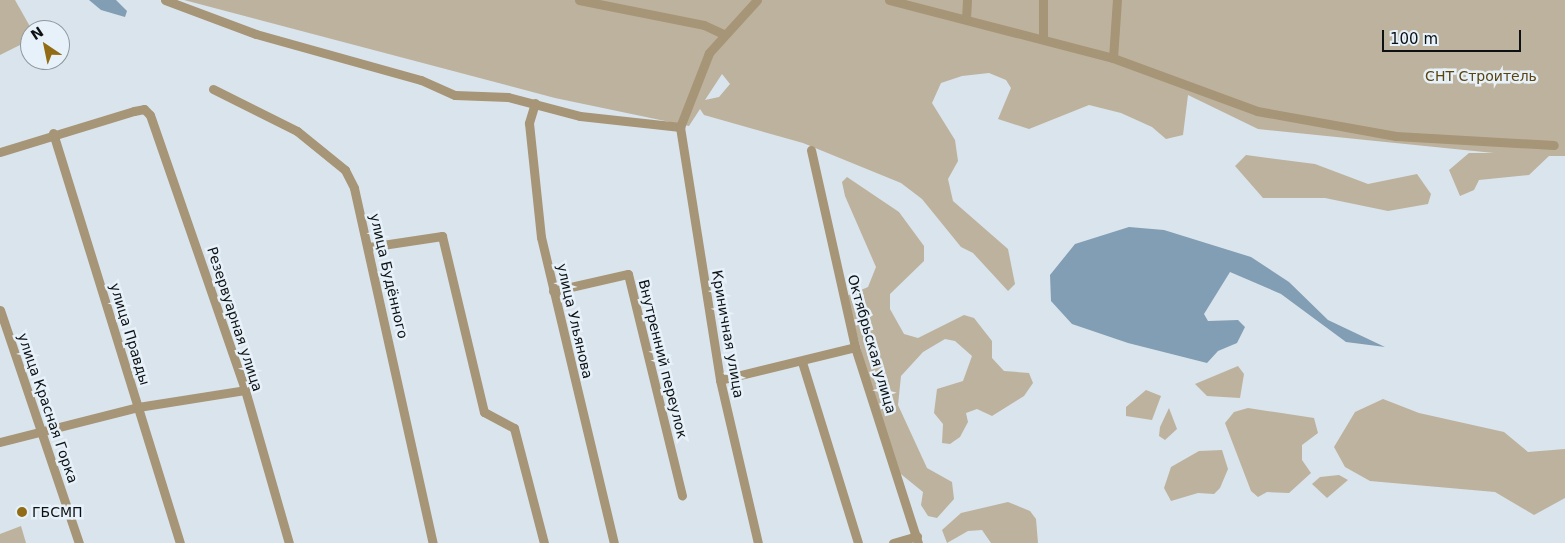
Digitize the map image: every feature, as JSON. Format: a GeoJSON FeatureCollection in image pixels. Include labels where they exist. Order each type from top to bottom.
{"type":"FeatureCollection","features":[{"type":"Feature","properties":{"kind":"street"},"geometry":{"type":"LineString","coordinates":[[165,0],[256,34],[421,80],[455,95],[535,103],[580,116],[680,127],[698,75],[722,34],[757,0]]}},
{"type":"Feature","properties":{"kind":"street"},"geometry":{"type":"LineString","coordinates":[[579,0],[704,25],[722,34]]}},
{"type":"Feature","properties":{"kind":"street"},"geometry":{"type":"LineString","coordinates":[[891,0],[1043,37],[1113,58],[1238,106],[1330,126],[1396,136],[1554,145]]}},
{"type":"Feature","properties":{"kind":"street"},"geometry":{"type":"LineString","coordinates":[[966,19],[967,0]]}},
{"type":"Feature","properties":{"kind":"street"},"geometry":{"type":"LineString","coordinates":[[1043,0],[1043,37]]}},
{"type":"Feature","properties":{"kind":"street"},"geometry":{"type":"LineString","coordinates":[[1113,58],[1117,0]]}},
{"type":"Feature","properties":{"kind":"street","name":"улица Будённого"},"geometry":{"type":"LineString","coordinates":[[213,89],[297,131],[345,170],[354,188],[369,247],[434,543]]}},
{"type":"Feature","properties":{"kind":"street","name":"улица Ульянова"},"geometry":{"type":"LineString","coordinates":[[535,103],[528,123],[533,186],[554,291],[614,543]]}},
{"type":"Feature","properties":{"kind":"street","name":"Резервуарная улица"},"geometry":{"type":"LineString","coordinates":[[53,133],[144,109],[175,181],[245,390],[289,543]]}},
{"type":"Feature","properties":{"kind":"street","name":"Криничная улица"},"geometry":{"type":"LineString","coordinates":[[680,127],[720,380],[758,543]]}},
{"type":"Feature","properties":{"kind":"street"},"geometry":{"type":"LineString","coordinates":[[0,152],[53,133]]}},
{"type":"Feature","properties":{"kind":"street","name":"улица Правды"},"geometry":{"type":"LineString","coordinates":[[53,133],[180,543]]}},
{"type":"Feature","properties":{"kind":"street","name":"Октябрьская улица"},"geometry":{"type":"LineString","coordinates":[[811,150],[855,347],[918,540]]}},
{"type":"Feature","properties":{"kind":"street"},"geometry":{"type":"LineString","coordinates":[[369,247],[442,236],[484,412],[514,428],[544,543]]}},
{"type":"Feature","properties":{"kind":"street","name":"Внутренний переулок"},"geometry":{"type":"LineString","coordinates":[[554,291],[628,274],[682,496]]}},
{"type":"Feature","properties":{"kind":"street","name":"улица Красная Горка"},"geometry":{"type":"LineString","coordinates":[[0,310],[79,543]]}},
{"type":"Feature","properties":{"kind":"street"},"geometry":{"type":"LineString","coordinates":[[720,380],[802,362],[855,347]]}},
{"type":"Feature","properties":{"kind":"street"},"geometry":{"type":"LineString","coordinates":[[802,362],[858,543]]}},
{"type":"Feature","properties":{"kind":"street"},"geometry":{"type":"LineString","coordinates":[[0,442],[138,407],[245,390]]}},
{"type":"Feature","properties":{"kind":"street"},"geometry":{"type":"LineString","coordinates":[[893,543],[918,540]]}},
{"type":"Feature","properties":{"kind":"green space"},"geometry":{"type":"Polygon","coordinates":[[[0,0],[15,0],[26,20],[20,20],[20,45],[0,55],[0,0]]]}},
{"type":"Feature","properties":{"kind":"green space","name":"СНТ Строитель"},"geometry":{"type":"Polygon","coordinates":[[[184,0],[1565,0],[1565,156],[1549,156],[1529,175],[1479,180],[1474,190],[1460,196],[1449,170],[1469,153],[1494,153],[1258,129],[1188,95],[1183,135],[1166,139],[1152,127],[1121,113],[1089,105],[1029,129],[998,119],[1011,88],[1006,80],[989,73],[962,76],[941,83],[932,103],[955,140],[958,161],[948,179],[953,201],[1008,249],[1015,284],[1008,291],[973,253],[961,247],[922,199],[901,183],[803,143],[704,115],[700,109],[689,126],[555,98],[184,0]],[[722,74],[705,100],[719,97],[730,84],[722,74]]]}},
{"type":"Feature","properties":{"kind":"green space"},"geometry":{"type":"Polygon","coordinates":[[[1246,155],[1315,164],[1368,184],[1417,174],[1431,194],[1428,204],[1388,211],[1325,198],[1263,198],[1235,166],[1246,155]]]}},
{"type":"Feature","properties":{"kind":"green space"},"geometry":{"type":"Polygon","coordinates":[[[847,177],[899,212],[924,246],[924,261],[890,294],[890,309],[904,334],[918,338],[964,315],[974,318],[992,341],[992,358],[1004,371],[1029,373],[1033,383],[1024,396],[992,416],[977,409],[966,413],[968,422],[960,437],[950,444],[942,443],[943,424],[934,413],[937,389],[963,381],[972,356],[955,341],[945,339],[923,352],[901,376],[898,405],[927,468],[952,482],[954,499],[937,518],[928,516],[921,505],[923,492],[891,466],[847,296],[868,287],[876,267],[845,196],[842,182],[847,177]]]}},
{"type":"Feature","properties":{"kind":"green space"},"geometry":{"type":"Polygon","coordinates":[[[1238,366],[1244,374],[1240,398],[1207,396],[1195,384],[1238,366]]]}},
{"type":"Feature","properties":{"kind":"green space"},"geometry":{"type":"Polygon","coordinates":[[[1146,390],[1161,396],[1152,420],[1126,416],[1126,407],[1146,390]]]}},
{"type":"Feature","properties":{"kind":"green space"},"geometry":{"type":"Polygon","coordinates":[[[1383,399],[1419,413],[1504,432],[1528,452],[1565,449],[1565,498],[1534,515],[1495,492],[1370,481],[1345,467],[1334,447],[1355,412],[1383,399]]]}},
{"type":"Feature","properties":{"kind":"green space"},"geometry":{"type":"Polygon","coordinates":[[[1169,408],[1177,429],[1165,440],[1159,436],[1160,427],[1169,408]]]}},
{"type":"Feature","properties":{"kind":"green space"},"geometry":{"type":"Polygon","coordinates":[[[1248,408],[1314,418],[1318,433],[1302,445],[1302,460],[1311,473],[1289,493],[1267,492],[1258,497],[1251,491],[1225,423],[1234,412],[1248,408]]]}},
{"type":"Feature","properties":{"kind":"green space"},"geometry":{"type":"Polygon","coordinates":[[[1222,450],[1228,469],[1220,488],[1214,494],[1198,493],[1171,501],[1164,488],[1171,467],[1199,451],[1222,450]]]}},
{"type":"Feature","properties":{"kind":"green space"},"geometry":{"type":"Polygon","coordinates":[[[1339,475],[1348,480],[1327,498],[1312,484],[1320,477],[1339,475]]]}},
{"type":"Feature","properties":{"kind":"green space"},"geometry":{"type":"Polygon","coordinates":[[[1008,502],[1030,511],[1036,519],[1038,543],[991,543],[982,530],[968,531],[947,543],[942,530],[961,513],[1008,502]]]}},
{"type":"Feature","properties":{"kind":"green space"},"geometry":{"type":"Polygon","coordinates":[[[21,526],[26,543],[0,543],[0,534],[21,526]]]}},
{"type":"Feature","properties":{"kind":"water"},"geometry":{"type":"Polygon","coordinates":[[[89,0],[116,0],[127,11],[125,17],[101,10],[89,0]]]}},
{"type":"Feature","properties":{"kind":"water"},"geometry":{"type":"Polygon","coordinates":[[[1129,227],[1164,230],[1251,257],[1289,282],[1328,320],[1385,347],[1346,342],[1281,294],[1230,272],[1204,314],[1208,321],[1238,320],[1245,327],[1237,343],[1218,351],[1207,363],[1128,343],[1072,324],[1051,301],[1050,275],[1075,244],[1129,227]]]}},
{"type":"Feature","properties":{"kind":"place","name":"ГБСМП"},"geometry":{"type":"Point","coordinates":[22,512]}}]}
